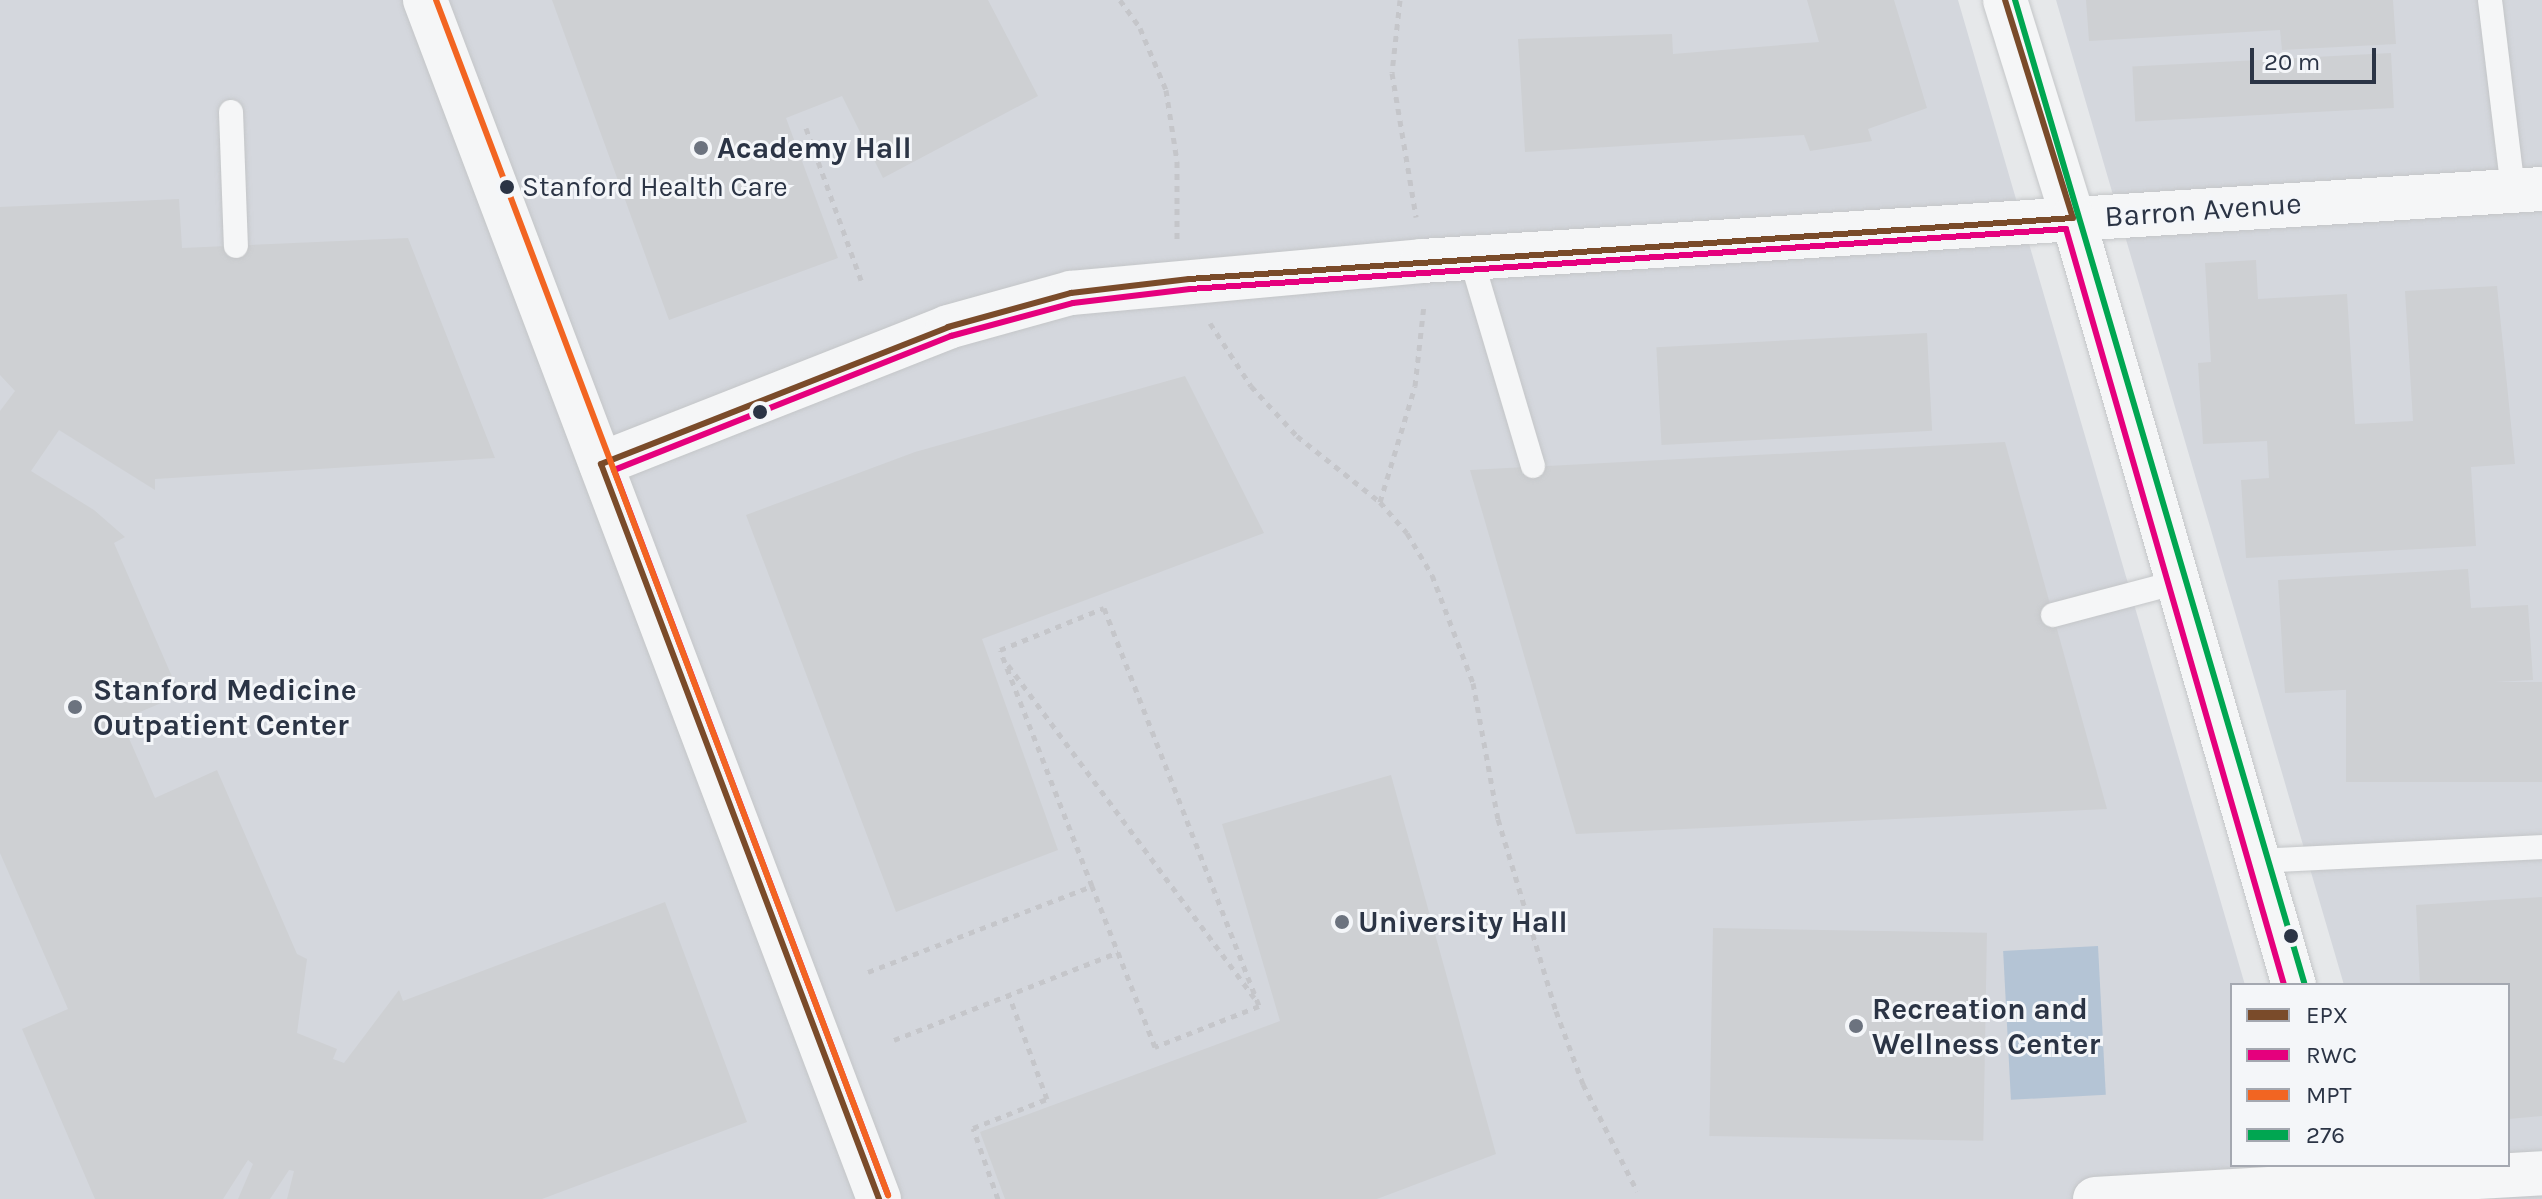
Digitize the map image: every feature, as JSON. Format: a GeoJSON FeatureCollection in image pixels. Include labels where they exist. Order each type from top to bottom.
{"type":"FeatureCollection","features":[{"type":"Feature","properties":{"kind":"street"},"geometry":{"type":"LineString","coordinates":[[425,0],[879,1199]]}},
{"type":"Feature","properties":{"kind":"street"},"geometry":{"type":"LineString","coordinates":[[2005,0],[2073,218],[2293,983]]}},
{"type":"Feature","properties":{"kind":"street","name":"Barron Avenue"},"geometry":{"type":"LineString","coordinates":[[601,464],[948,327],[1071,293],[1189,279],[1471,258],[2527,190]]}},
{"type":"Feature","properties":{"kind":"street"},"geometry":{"type":"LineString","coordinates":[[2095,1199],[2542,1173]]}},
{"type":"Feature","properties":{"kind":"lane"},"geometry":{"type":"LineString","coordinates":[[2490,0],[2527,190]]}},
{"type":"Feature","properties":{"kind":"lane"},"geometry":{"type":"LineString","coordinates":[[231,112],[236,246]]}},
{"type":"Feature","properties":{"kind":"lane"},"geometry":{"type":"LineString","coordinates":[[1471,258],[1533,466]]}},
{"type":"Feature","properties":{"kind":"lane"},"geometry":{"type":"LineString","coordinates":[[2053,615],[2178,582]]}},
{"type":"Feature","properties":{"kind":"lane"},"geometry":{"type":"LineString","coordinates":[[2258,861],[2542,847]]}},
{"type":"Feature","properties":{"kind":"path"},"geometry":{"type":"LineString","coordinates":[[1120,0],[1140,28],[1166,90],[1177,161],[1178,247]]}},
{"type":"Feature","properties":{"kind":"path"},"geometry":{"type":"LineString","coordinates":[[1400,0],[1392,73],[1417,223]]}},
{"type":"Feature","properties":{"kind":"path"},"geometry":{"type":"LineString","coordinates":[[806,128],[861,280]]}},
{"type":"Feature","properties":{"kind":"path"},"geometry":{"type":"LineString","coordinates":[[1380,502],[1415,386],[1424,290]]}},
{"type":"Feature","properties":{"kind":"path"},"geometry":{"type":"LineString","coordinates":[[1206,316],[1251,386],[1297,436],[1380,502],[1407,533],[1455,629],[1473,683],[1498,819],[1523,913],[1583,1084],[1637,1191]]}},
{"type":"Feature","properties":{"kind":"path"},"geometry":{"type":"LineString","coordinates":[[1104,608],[1259,1006],[1155,1047],[1000,650],[1104,608]]}},
{"type":"Feature","properties":{"kind":"path"},"geometry":{"type":"LineString","coordinates":[[1004,660],[1259,1006]]}},
{"type":"Feature","properties":{"kind":"path"},"geometry":{"type":"LineString","coordinates":[[868,972],[1092,886]]}},
{"type":"Feature","properties":{"kind":"path"},"geometry":{"type":"LineString","coordinates":[[894,1040],[1118,952]]}},
{"type":"Feature","properties":{"kind":"path"},"geometry":{"type":"LineString","coordinates":[[998,1199],[973,1128],[1047,1099],[1009,995]]}},
{"type":"Feature","properties":{"kind":"shaded area"},"geometry":{"type":"Polygon","coordinates":[[[0,0],[1958,0],[2244,983],[2230,983],[2230,1167],[2298,1167],[2307,1199],[0,1199],[0,0]]]}},
{"type":"Feature","properties":{"kind":"shaded area"},"geometry":{"type":"Polygon","coordinates":[[[2056,0],[2542,0],[2542,1199],[2406,1199],[2510,1167],[2510,983],[2343,983],[2056,0]]]}},
{"type":"Feature","properties":{"kind":"water"},"geometry":{"type":"Polygon","coordinates":[[[2098,946],[2106,1095],[2011,1100],[2003,951],[2098,946]]]}},
{"type":"Feature","properties":{"kind":"building","name":"Academy Hall"},"geometry":{"type":"Polygon","coordinates":[[[552,0],[988,0],[1038,96],[883,178],[842,96],[786,118],[838,258],[669,320],[552,0]]]}},
{"type":"Feature","properties":{"kind":"building"},"geometry":{"type":"Polygon","coordinates":[[[1807,0],[1894,0],[1927,108],[1868,129],[1872,141],[1810,151],[1804,135],[1525,152],[1518,39],[1672,34],[1673,54],[1819,42],[1807,0]]]}},
{"type":"Feature","properties":{"kind":"building"},"geometry":{"type":"Polygon","coordinates":[[[2086,0],[2393,0],[2396,44],[2282,50],[2280,30],[2089,41],[2086,0]]]}},
{"type":"Feature","properties":{"kind":"building"},"geometry":{"type":"Polygon","coordinates":[[[2391,53],[2394,108],[2135,121],[2132,67],[2391,53]]]}},
{"type":"Feature","properties":{"kind":"building","name":"Stanford Medicine Outpatient Center"},"geometry":{"type":"Polygon","coordinates":[[[179,199],[182,248],[408,238],[495,458],[155,479],[155,490],[59,430],[31,471],[94,510],[125,537],[114,543],[180,695],[121,720],[155,798],[217,770],[297,954],[307,959],[297,1033],[337,1049],[333,1059],[344,1063],[399,990],[403,1001],[665,902],[747,1122],[542,1199],[287,1199],[294,1171],[289,1170],[270,1199],[238,1199],[253,1164],[248,1160],[223,1199],[95,1199],[22,1029],[68,1009],[0,853],[0,411],[15,391],[0,375],[0,207],[179,199]]]}},
{"type":"Feature","properties":{"kind":"building"},"geometry":{"type":"Polygon","coordinates":[[[2256,260],[2258,299],[2347,294],[2355,424],[2413,421],[2405,291],[2497,286],[2515,464],[2471,467],[2476,546],[2246,558],[2241,480],[2269,478],[2267,441],[2203,444],[2198,363],[2211,362],[2205,263],[2256,260]]]}},
{"type":"Feature","properties":{"kind":"building"},"geometry":{"type":"Polygon","coordinates":[[[1927,333],[1932,431],[1662,445],[1656,347],[1927,333]]]}},
{"type":"Feature","properties":{"kind":"building"},"geometry":{"type":"Polygon","coordinates":[[[1185,376],[1264,533],[982,639],[1058,850],[896,912],[746,515],[915,452],[1185,376]]]}},
{"type":"Feature","properties":{"kind":"building"},"geometry":{"type":"Polygon","coordinates":[[[2005,442],[2107,809],[1576,834],[1470,470],[2005,442]]]}},
{"type":"Feature","properties":{"kind":"building"},"geometry":{"type":"Polygon","coordinates":[[[2468,569],[2471,608],[2528,605],[2533,680],[2285,693],[2278,580],[2468,569]]]}},
{"type":"Feature","properties":{"kind":"building"},"geometry":{"type":"Polygon","coordinates":[[[2346,682],[2542,682],[2542,782],[2346,782],[2346,682]]]}},
{"type":"Feature","properties":{"kind":"building","name":"University Hall"},"geometry":{"type":"Polygon","coordinates":[[[1391,775],[1496,1154],[1377,1199],[1005,1199],[980,1132],[1280,1021],[1222,824],[1391,775]]]}},
{"type":"Feature","properties":{"kind":"building"},"geometry":{"type":"Polygon","coordinates":[[[2542,897],[2542,1116],[2510,1119],[2510,983],[2420,983],[2416,905],[2542,897]]]}},
{"type":"Feature","properties":{"kind":"building","name":"Recreation and Wellness Center"},"geometry":{"type":"Polygon","coordinates":[[[1713,928],[1987,933],[1983,1141],[1709,1136],[1713,928]]]}},
{"type":"Feature","properties":{"kind":"transit line","name":"MPT"},"geometry":{"type":"LineString","coordinates":[[436,0],[888,1195]]}},
{"type":"Feature","properties":{"kind":"transit line","name":"EPX"},"geometry":{"type":"LineString","coordinates":[[2005,0],[2073,218]]}},
{"type":"Feature","properties":{"kind":"transit line","name":"276"},"geometry":{"type":"LineString","coordinates":[[2015,0],[2304,982]]}},
{"type":"Feature","properties":{"kind":"transit line","name":"EPX"},"geometry":{"type":"LineString","coordinates":[[601,464],[948,327],[1071,293],[1189,279],[2073,218]]}},
{"type":"Feature","properties":{"kind":"transit line","name":"RWC"},"geometry":{"type":"LineString","coordinates":[[888,1195],[614,470],[951,336],[1073,303],[1190,289],[2066,229],[2283,983]]}},
{"type":"Feature","properties":{"kind":"transit line","name":"EPX"},"geometry":{"type":"LineString","coordinates":[[601,464],[879,1199]]}},
{"type":"Feature","properties":{"kind":"place","name":"Academy Hall"},"geometry":{"type":"Point","coordinates":[701,148]}},
{"type":"Feature","properties":{"kind":"place","name":"Stanford Health Care"},"geometry":{"type":"Point","coordinates":[507,187]}},
{"type":"Feature","properties":{"kind":"place","name":"Stanford Medicine Outpatient Center"},"geometry":{"type":"Point","coordinates":[75,707]}},
{"type":"Feature","properties":{"kind":"place","name":"University Hall"},"geometry":{"type":"Point","coordinates":[1342,922]}},
{"type":"Feature","properties":{"kind":"place","name":"Recreation and Wellness Center"},"geometry":{"type":"Point","coordinates":[1856,1026]}}]}
